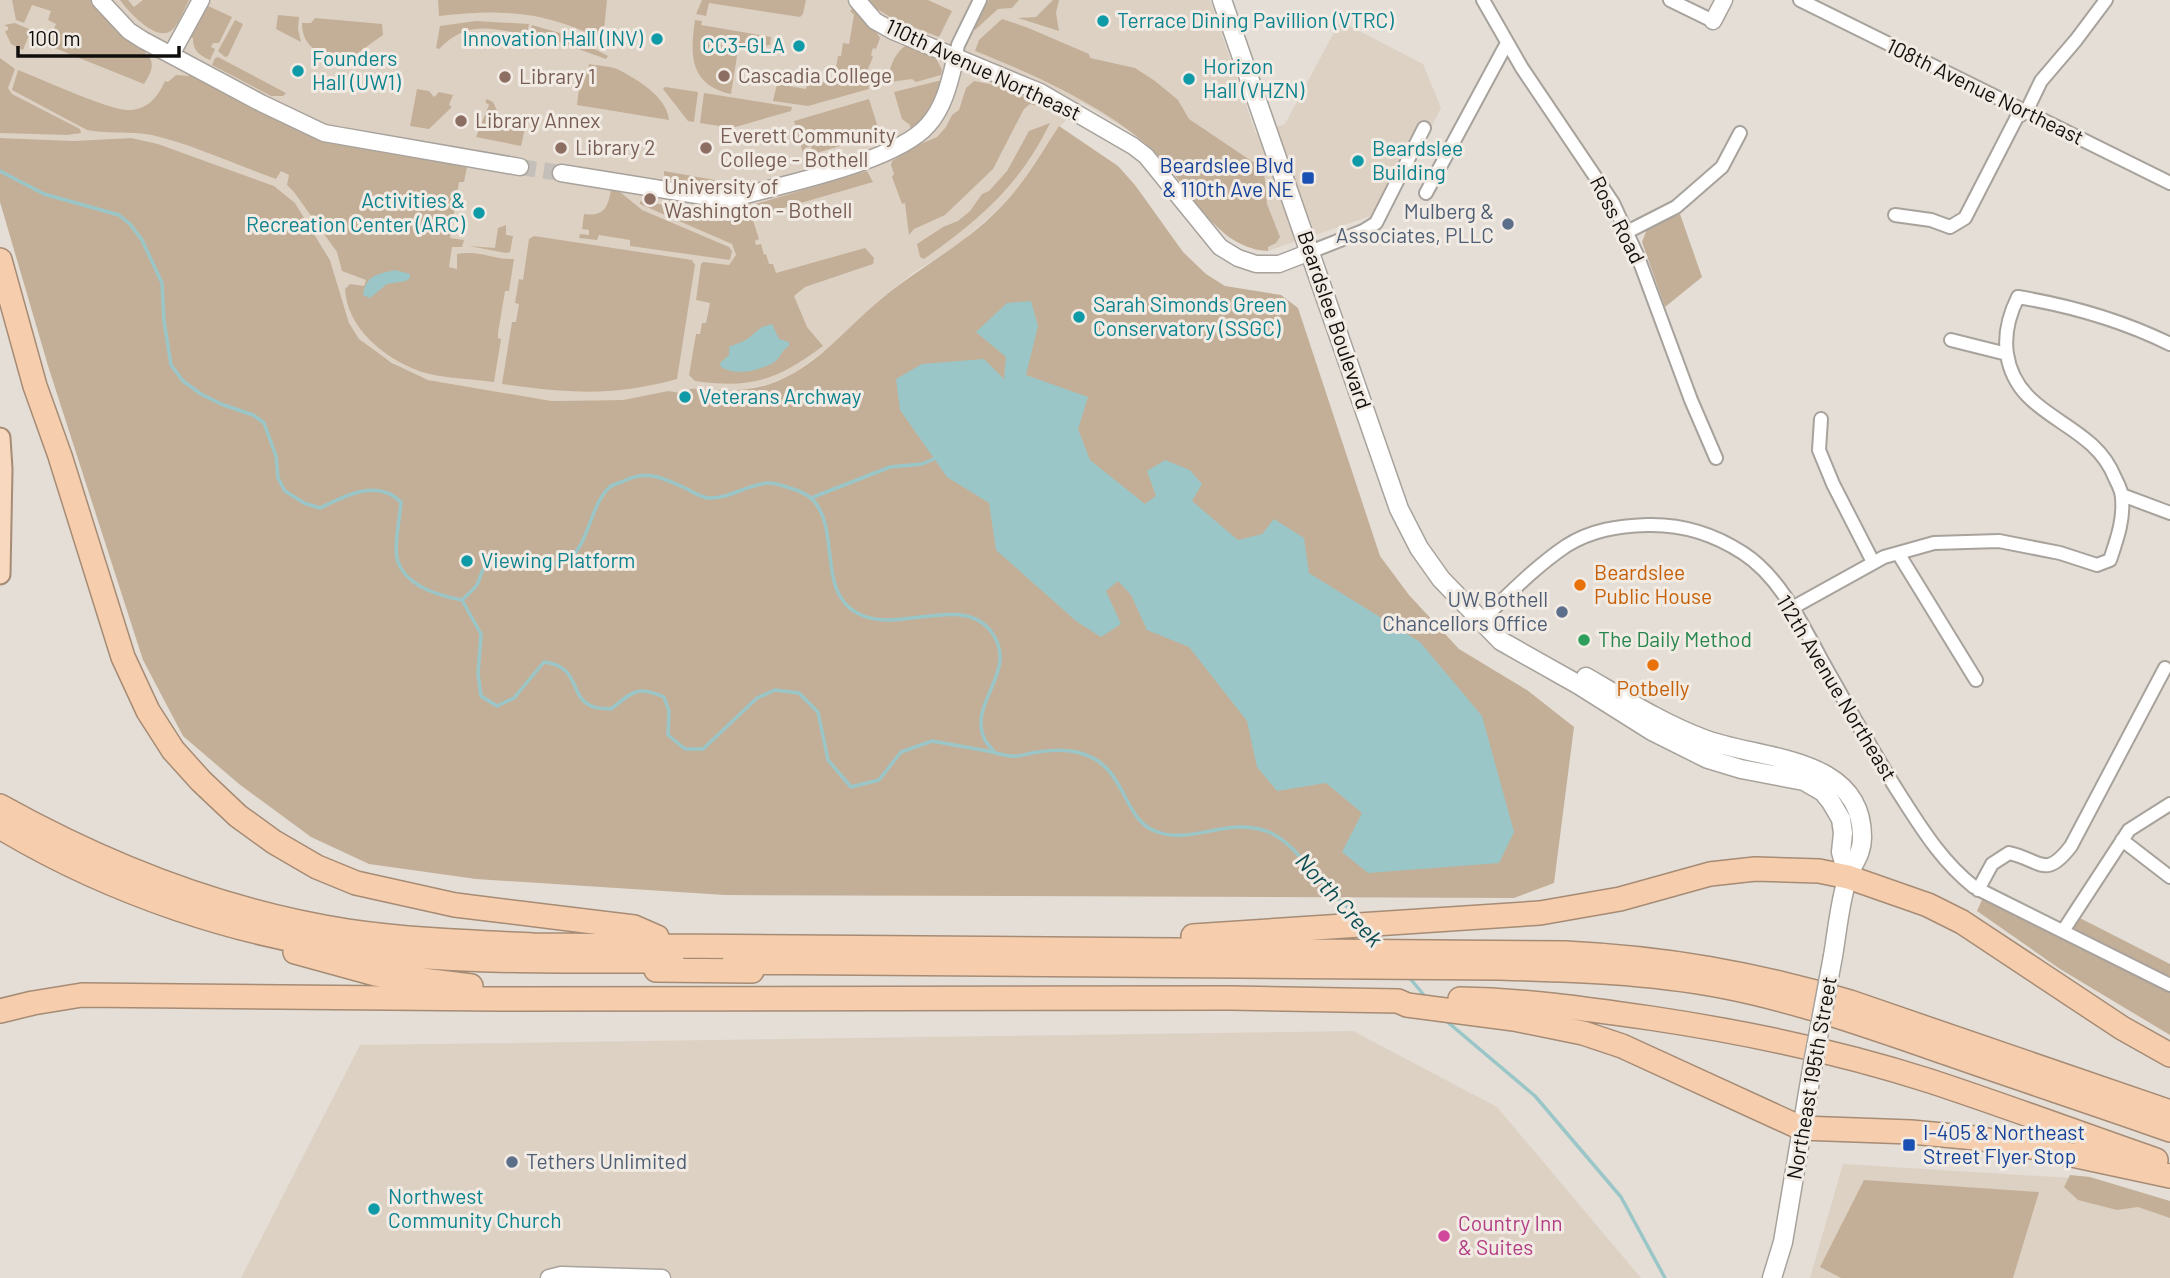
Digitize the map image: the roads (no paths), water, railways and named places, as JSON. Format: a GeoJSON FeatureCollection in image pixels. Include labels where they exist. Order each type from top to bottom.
{"type":"FeatureCollection","features":[{"type":"Feature","properties":{"kind":"highway"},"geometry":{"type":"LineString","coordinates":[[0,260],[35,386],[60,456],[123,657],[148,711],[173,750],[201,781],[238,816],[275,842],[317,867],[356,883],[455,905],[634,927],[657,937]]}},
{"type":"Feature","properties":{"kind":"highway"},"geometry":{"type":"LineString","coordinates":[[0,438],[0,574]]}},
{"type":"Feature","properties":{"kind":"highway"},"geometry":{"type":"LineString","coordinates":[[0,796],[22,835],[93,876],[204,917],[286,937],[391,954],[482,960],[1378,972]]}},
{"type":"Feature","properties":{"kind":"highway"},"geometry":{"type":"LineString","coordinates":[[0,806],[22,835],[88,886],[143,907],[249,940],[375,974],[557,997]]}},
{"type":"Feature","properties":{"kind":"highway"},"geometry":{"type":"LineString","coordinates":[[0,827],[110,861],[221,901],[281,918],[348,931],[438,941],[533,945],[1346,940],[1393,923],[1564,910],[1620,899],[1710,874],[1755,869],[1819,871],[1848,877],[1928,905],[1962,922],[2122,1028],[2170,1055]]}},
{"type":"Feature","properties":{"kind":"highway"},"geometry":{"type":"LineString","coordinates":[[22,835],[118,855],[196,884],[275,906],[415,930],[657,937],[829,934],[1127,940],[1346,940],[1410,947],[1595,954],[1692,964],[1743,974],[1850,1002],[2170,1112]]}},
{"type":"Feature","properties":{"kind":"highway"},"geometry":{"type":"LineString","coordinates":[[249,940],[376,961],[466,969],[1378,972],[1560,970],[1619,973],[1720,986],[1800,1004],[2170,1130]]}},
{"type":"Feature","properties":{"kind":"highway"},"geometry":{"type":"LineString","coordinates":[[1410,947],[1599,946],[1728,962],[1784,974],[1919,1016],[2170,1104]]}},
{"type":"Feature","properties":{"kind":"highway"},"geometry":{"type":"LineString","coordinates":[[1432,972],[1570,978],[1662,986],[1792,1011],[2170,1140]]}},
{"type":"Feature","properties":{"kind":"highway"},"geometry":{"type":"LineString","coordinates":[[0,1011],[82,995],[498,999],[1230,998],[1464,1006],[1622,1046],[1801,1128],[1911,1132],[1975,1138],[2036,1147],[2170,1176]]}},
{"type":"Feature","properties":{"kind":"highway"},"geometry":{"type":"LineString","coordinates":[[1464,1006],[1497,1000],[1596,1010],[1704,1026],[1851,1059],[1929,1081],[2170,1165]]}},
{"type":"Feature","properties":{"kind":"main road","name":"Beardslee Boulevard"},"geometry":{"type":"LineString","coordinates":[[1222,0],[1399,509],[1419,548],[1441,579],[1501,641],[1579,685],[1619,713],[1657,734],[1708,759],[1741,769],[1829,786]]}},
{"type":"Feature","properties":{"kind":"main road","name":"Northeast 195th Street"},"geometry":{"type":"LineString","coordinates":[[1772,1278],[1783,1242],[1801,1128],[1848,877],[1860,857],[1862,836],[1859,816],[1851,798],[1829,786]]}},
{"type":"Feature","properties":{"kind":"street"},"geometry":{"type":"LineString","coordinates":[[100,0],[129,31],[261,103],[324,133],[520,167]]}},
{"type":"Feature","properties":{"kind":"street"},"geometry":{"type":"LineString","coordinates":[[172,55],[201,0]]}},
{"type":"Feature","properties":{"kind":"street","name":"110th Avenue Northeast"},"geometry":{"type":"LineString","coordinates":[[857,0],[875,20],[893,31],[1040,92],[1133,146],[1146,156],[1220,247],[1238,258],[1255,264],[1279,264],[1310,252]]}},
{"type":"Feature","properties":{"kind":"street"},"geometry":{"type":"LineString","coordinates":[[561,173],[722,199],[734,198],[876,158],[914,138],[929,125],[942,101],[968,22],[980,0]]}},
{"type":"Feature","properties":{"kind":"street","name":"Ross Road"},"geometry":{"type":"LineString","coordinates":[[1483,0],[1546,106],[1580,151],[1613,203],[1638,257],[1691,400],[1716,458]]}},
{"type":"Feature","properties":{"kind":"street"},"geometry":{"type":"LineString","coordinates":[[1670,0],[1713,21],[1724,0]]}},
{"type":"Feature","properties":{"kind":"street","name":"108th Avenue Northeast"},"geometry":{"type":"LineString","coordinates":[[1800,0],[2170,183]]}},
{"type":"Feature","properties":{"kind":"street"},"geometry":{"type":"LineString","coordinates":[[1895,215],[1931,220],[1950,226],[1965,218],[2017,117],[2026,112],[2040,81],[2106,0]]}},
{"type":"Feature","properties":{"kind":"street"},"geometry":{"type":"LineString","coordinates":[[1426,193],[1507,43]]}},
{"type":"Feature","properties":{"kind":"street"},"geometry":{"type":"LineString","coordinates":[[1310,252],[1376,223],[1424,128]]}},
{"type":"Feature","properties":{"kind":"street"},"geometry":{"type":"LineString","coordinates":[[1627,232],[1676,207],[1722,167],[1740,133]]}},
{"type":"Feature","properties":{"kind":"street"},"geometry":{"type":"LineString","coordinates":[[1792,608],[1873,562],[1934,543],[1999,541],[2060,553],[2096,565],[2110,560],[2122,524],[2122,495],[2111,466],[2091,441],[2039,407],[2021,391],[2010,371],[2005,342],[2010,312],[2018,297],[2075,307],[2112,318],[2170,344]]}},
{"type":"Feature","properties":{"kind":"street"},"geometry":{"type":"LineString","coordinates":[[1951,340],[2007,354]]}},
{"type":"Feature","properties":{"kind":"street"},"geometry":{"type":"LineString","coordinates":[[1821,419],[1819,450],[1833,484],[1873,562]]}},
{"type":"Feature","properties":{"kind":"street"},"geometry":{"type":"LineString","coordinates":[[2122,495],[2170,513]]}},
{"type":"Feature","properties":{"kind":"street","name":"112th Avenue Northeast"},"geometry":{"type":"LineString","coordinates":[[1482,620],[1524,580],[1567,546],[1597,531],[1667,525],[1714,538],[1744,553],[1771,579],[1792,608],[1875,757],[1937,852],[1958,874],[1979,890],[2170,985]]}},
{"type":"Feature","properties":{"kind":"street"},"geometry":{"type":"LineString","coordinates":[[1898,553],[1976,680]]}},
{"type":"Feature","properties":{"kind":"street"},"geometry":{"type":"LineString","coordinates":[[1979,890],[1992,864],[2009,853],[2041,866],[2050,866],[2063,857],[2165,668]]}},
{"type":"Feature","properties":{"kind":"street"},"geometry":{"type":"LineString","coordinates":[[2063,931],[2122,839],[2137,823],[2170,804]]}},
{"type":"Feature","properties":{"kind":"street"},"geometry":{"type":"LineString","coordinates":[[2122,839],[2170,877]]}},
{"type":"Feature","properties":{"kind":"street"},"geometry":{"type":"LineString","coordinates":[[549,1278],[587,1275],[662,1278]]}},
{"type":"Feature","properties":{"kind":"water"},"geometry":{"type":"Polygon","coordinates":[[[395,270],[410,274],[410,278],[387,284],[370,298],[363,295],[370,279],[395,270]]]}},
{"type":"Feature","properties":{"kind":"water"},"geometry":{"type":"Polygon","coordinates":[[[1031,301],[1038,326],[1026,375],[1088,397],[1078,429],[1090,460],[1145,504],[1156,496],[1147,471],[1165,460],[1190,470],[1202,484],[1192,501],[1238,540],[1262,534],[1274,519],[1304,538],[1309,573],[1420,642],[1482,716],[1514,832],[1499,863],[1368,873],[1342,852],[1362,813],[1326,783],[1277,791],[1257,767],[1247,721],[1189,647],[1147,630],[1131,595],[1118,581],[1106,591],[1121,624],[1101,637],[1076,621],[996,550],[989,503],[947,477],[900,410],[896,379],[922,364],[984,359],[1004,379],[1006,357],[976,332],[1007,303],[1031,301]]]}},
{"type":"Feature","properties":{"kind":"water"},"geometry":{"type":"Polygon","coordinates":[[[772,324],[779,339],[789,342],[789,346],[776,361],[747,371],[733,371],[721,367],[720,363],[729,355],[729,347],[772,324]]]}},
{"type":"Feature","properties":{"kind":"waterway","name":"North Creek"},"geometry":{"type":"LineString","coordinates":[[0,171],[44,194],[119,215],[130,224],[142,240],[162,283],[164,321],[171,365],[183,381],[201,394],[253,415],[264,423],[276,456],[278,478],[285,491],[304,503],[320,508],[350,495],[371,490],[382,491],[401,502],[396,541],[398,562],[402,571],[425,589],[462,600],[477,585],[484,568],[494,560],[513,558],[544,563],[563,562],[578,549],[603,495],[611,486],[633,477],[657,477],[708,498],[769,483],[796,490],[813,500],[821,513],[838,592],[846,604],[859,614],[892,620],[946,614],[963,615],[978,620],[990,630],[998,645],[1000,659],[982,713],[981,726],[985,740],[995,753],[1014,756],[1062,750],[1095,759],[1107,768],[1144,824],[1164,834],[1182,835],[1246,827],[1275,835],[1296,852],[1331,892],[1358,917]]}},
{"type":"Feature","properties":{"kind":"waterway"},"geometry":{"type":"LineString","coordinates":[[811,498],[890,467],[922,464],[934,459]]}},
{"type":"Feature","properties":{"kind":"waterway"},"geometry":{"type":"LineString","coordinates":[[462,600],[481,634],[478,674],[481,696],[497,706],[514,698],[544,662],[564,670],[570,676],[580,697],[596,708],[611,709],[630,695],[641,691],[664,697],[669,711],[668,735],[685,749],[703,749],[757,698],[775,690],[799,693],[818,712],[828,760],[851,787],[879,780],[901,752],[932,741],[993,752]]}},
{"type":"Feature","properties":{"kind":"waterway","name":"North Creek"},"geometry":{"type":"LineString","coordinates":[[1408,976],[1428,1000]]}},
{"type":"Feature","properties":{"kind":"waterway","name":"North Creek"},"geometry":{"type":"LineString","coordinates":[[1444,1019],[1535,1096],[1621,1197],[1665,1278]]}},
{"type":"Feature","properties":{"kind":"tunnel"},"geometry":{"type":"LineString","coordinates":[[520,167],[561,173]]}},
{"type":"Feature","properties":{"kind":"place","name":"Terrace Dining Pavillion (VTRC)"},"geometry":{"type":"Point","coordinates":[1103,21]}},
{"type":"Feature","properties":{"kind":"place","name":"Innovation Hall (INV)"},"geometry":{"type":"Point","coordinates":[657,39]}},
{"type":"Feature","properties":{"kind":"place","name":"CC3-GLA"},"geometry":{"type":"Point","coordinates":[799,46]}},
{"type":"Feature","properties":{"kind":"place","name":"Founders Hall (UW1)"},"geometry":{"type":"Point","coordinates":[298,71]}},
{"type":"Feature","properties":{"kind":"place","name":"Cascadia College"},"geometry":{"type":"Point","coordinates":[724,76]}},
{"type":"Feature","properties":{"kind":"place","name":"Library 1"},"geometry":{"type":"Point","coordinates":[505,77]}},
{"type":"Feature","properties":{"kind":"place","name":"Horizon Hall (VHZN)"},"geometry":{"type":"Point","coordinates":[1189,79]}},
{"type":"Feature","properties":{"kind":"place","name":"Library Annex"},"geometry":{"type":"Point","coordinates":[461,121]}},
{"type":"Feature","properties":{"kind":"place","name":"Library 2"},"geometry":{"type":"Point","coordinates":[561,148]}},
{"type":"Feature","properties":{"kind":"place","name":"Everett Community College - Bothell"},"geometry":{"type":"Point","coordinates":[706,148]}},
{"type":"Feature","properties":{"kind":"place","name":"Beardslee Building"},"geometry":{"type":"Point","coordinates":[1358,161]}},
{"type":"Feature","properties":{"kind":"place","name":"Beardslee Blvd & 110th Ave NE"},"geometry":{"type":"Point","coordinates":[1308,178]}},
{"type":"Feature","properties":{"kind":"place","name":"University of Washington - Bothell"},"geometry":{"type":"Point","coordinates":[650,199]}},
{"type":"Feature","properties":{"kind":"place","name":"Activities & Recreation Center (ARC)"},"geometry":{"type":"Point","coordinates":[479,213]}},
{"type":"Feature","properties":{"kind":"place","name":"Mulberg & Associates, PLLC"},"geometry":{"type":"Point","coordinates":[1508,224]}},
{"type":"Feature","properties":{"kind":"place","name":"Sarah Simonds Green Conservatory (SSGC)"},"geometry":{"type":"Point","coordinates":[1079,317]}},
{"type":"Feature","properties":{"kind":"place","name":"Veterans Archway"},"geometry":{"type":"Point","coordinates":[685,397]}},
{"type":"Feature","properties":{"kind":"place","name":"Viewing Platform"},"geometry":{"type":"Point","coordinates":[467,561]}},
{"type":"Feature","properties":{"kind":"place","name":"Beardslee Public House"},"geometry":{"type":"Point","coordinates":[1580,585]}},
{"type":"Feature","properties":{"kind":"place","name":"UW Bothell Chancellors Office"},"geometry":{"type":"Point","coordinates":[1562,612]}},
{"type":"Feature","properties":{"kind":"place","name":"The Daily Method"},"geometry":{"type":"Point","coordinates":[1584,640]}},
{"type":"Feature","properties":{"kind":"place","name":"Potbelly"},"geometry":{"type":"Point","coordinates":[1653,665]}},
{"type":"Feature","properties":{"kind":"place","name":"I-405 & Northeast Street Flyer Stop"},"geometry":{"type":"Point","coordinates":[1909,1145]}},
{"type":"Feature","properties":{"kind":"place","name":"Tethers Unlimited"},"geometry":{"type":"Point","coordinates":[512,1162]}},
{"type":"Feature","properties":{"kind":"place","name":"Northwest Community Church"},"geometry":{"type":"Point","coordinates":[374,1209]}},
{"type":"Feature","properties":{"kind":"place","name":"Country Inn & Suites"},"geometry":{"type":"Point","coordinates":[1444,1236]}}]}
